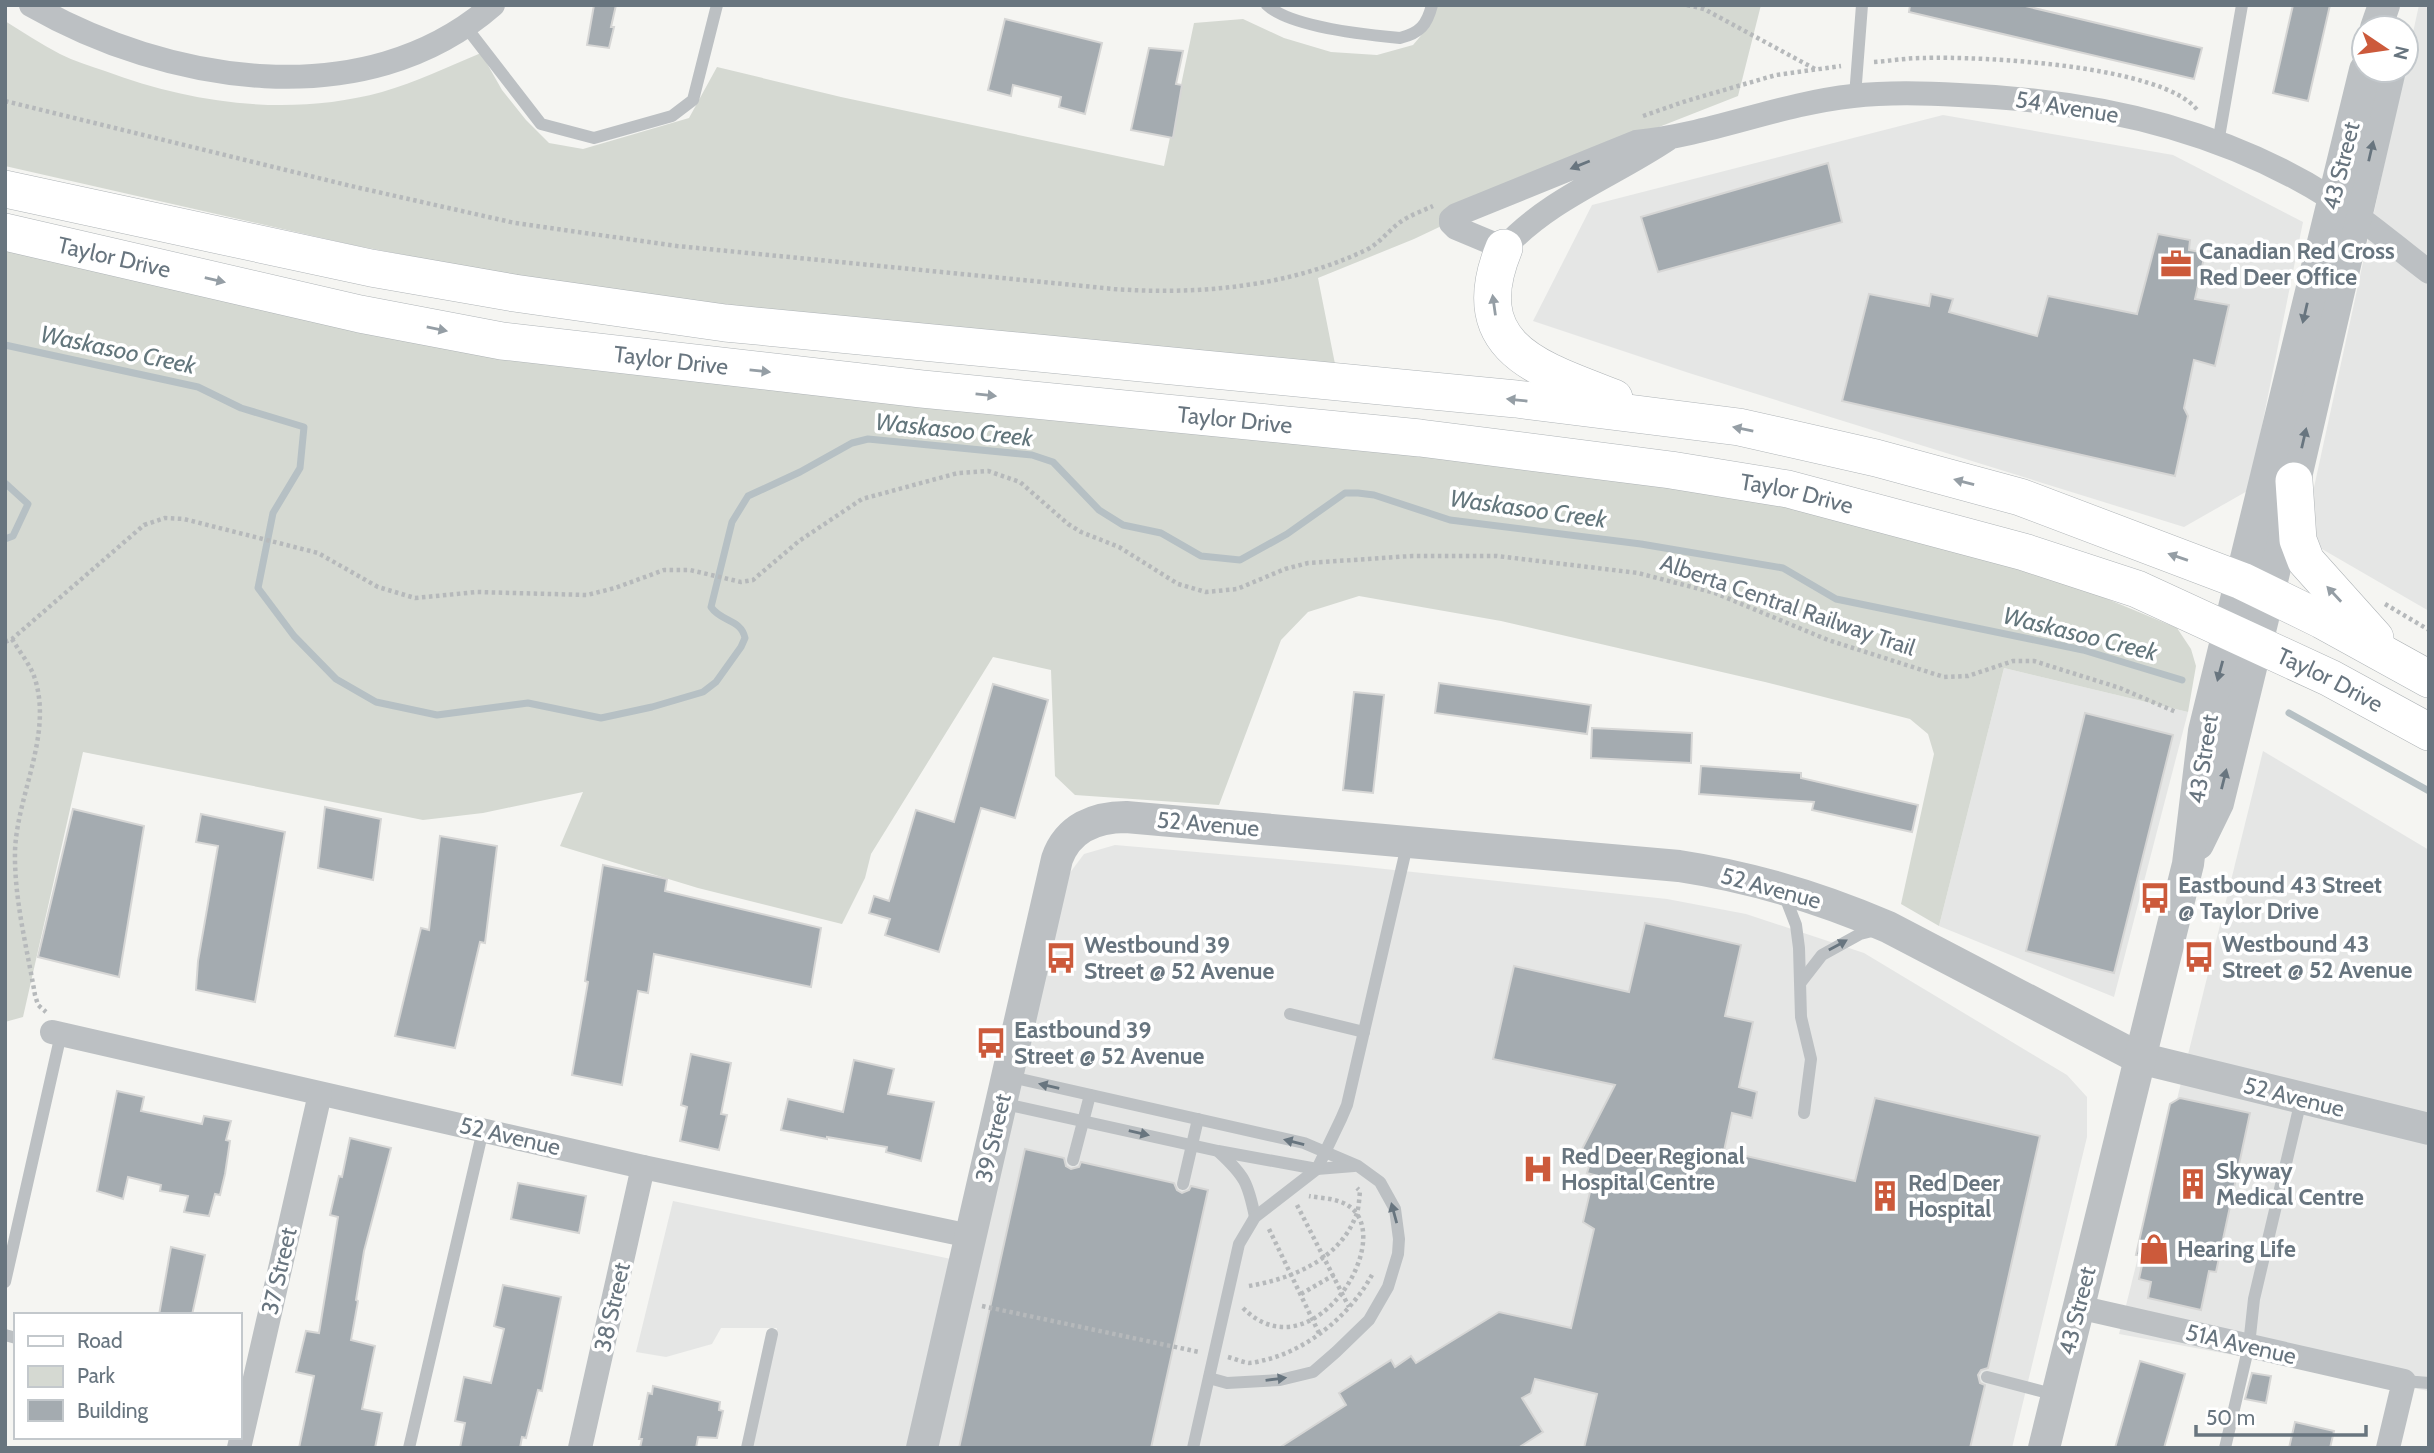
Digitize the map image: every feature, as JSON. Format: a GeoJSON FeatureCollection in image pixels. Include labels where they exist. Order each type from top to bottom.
{"type":"FeatureCollection","features":[{"type":"Feature","properties":{"kind":"main road","name":"Taylor Drive"},"geometry":{"type":"LineString","coordinates":[[5,190],[371,268],[514,293],[712,321],[1516,400],[1739,427],[1876,458],[2020,497],[2256,588],[2429,680]]}},
{"type":"Feature","properties":{"kind":"main road","name":"Taylor Drive"},"geometry":{"type":"LineString","coordinates":[[5,232],[360,314],[502,341],[908,387],[1420,438],[1671,470],[1788,489],[2024,552],[2137,589],[2330,678],[2429,732]]}},
{"type":"Feature","properties":{"kind":"main road"},"geometry":{"type":"LineString","coordinates":[[1504,248],[1495,271],[1492,303],[1497,326],[1509,344],[1544,370],[1664,418]]}},
{"type":"Feature","properties":{"kind":"main road"},"geometry":{"type":"LineString","coordinates":[[2294,481],[2298,540],[2306,561],[2397,662]]}},
{"type":"Feature","properties":{"kind":"street"},"geometry":{"type":"LineString","coordinates":[[31,5],[52,18],[94,36],[187,66],[276,77],[316,76],[376,66],[419,53],[466,27],[493,5]]}},
{"type":"Feature","properties":{"kind":"street","name":"43 Street"},"geometry":{"type":"LineString","coordinates":[[2044,1448],[2188,864],[2204,731],[2243,637],[2256,588],[2332,199],[2361,84]]}},
{"type":"Feature","properties":{"kind":"street"},"geometry":{"type":"LineString","coordinates":[[2256,588],[2294,481],[2387,84]]}},
{"type":"Feature","properties":{"kind":"street","name":"54 Avenue"},"geometry":{"type":"LineString","coordinates":[[1668,139],[1640,158],[1605,174],[1563,199],[1537,217],[1504,248],[1456,228],[1451,223],[1453,217],[1467,210],[1636,142],[1668,139],[1800,104],[1855,96],[1931,93],[2067,103],[2110,111],[2218,143],[2277,169],[2332,199],[2429,272]]}},
{"type":"Feature","properties":{"kind":"street","name":"52 Avenue"},"geometry":{"type":"LineString","coordinates":[[1074,833],[1096,820],[1126,817],[1679,866],[1780,888],[1853,912],[1888,927],[2139,1058],[2429,1129]]}},
{"type":"Feature","properties":{"kind":"street","name":"39 Street"},"geometry":{"type":"LineString","coordinates":[[922,1448],[1057,859],[1061,846],[1074,833]]}},
{"type":"Feature","properties":{"kind":"street","name":"52 Avenue"},"geometry":{"type":"LineString","coordinates":[[57,1033],[643,1167],[970,1236]]}},
{"type":"Feature","properties":{"kind":"street","name":"37 Street"},"geometry":{"type":"LineString","coordinates":[[242,1423],[246,1389],[320,1094]]}},
{"type":"Feature","properties":{"kind":"street","name":"38 Street"},"geometry":{"type":"LineString","coordinates":[[580,1448],[643,1167]]}},
{"type":"Feature","properties":{"kind":"street","name":"51A Avenue"},"geometry":{"type":"LineString","coordinates":[[2078,1307],[2404,1381]]}},
{"type":"Feature","properties":{"kind":"street"},"geometry":{"type":"LineString","coordinates":[[2388,1448],[2404,1381]]}},
{"type":"Feature","properties":{"kind":"lane"},"geometry":{"type":"LineString","coordinates":[[466,27],[541,124],[594,138],[673,116],[693,100],[717,5]]}},
{"type":"Feature","properties":{"kind":"lane"},"geometry":{"type":"LineString","coordinates":[[1267,5],[1284,17],[1315,25],[1400,38],[1411,36],[1424,27],[1432,5]]}},
{"type":"Feature","properties":{"kind":"lane"},"geometry":{"type":"LineString","coordinates":[[1855,96],[1862,5]]}},
{"type":"Feature","properties":{"kind":"lane"},"geometry":{"type":"LineString","coordinates":[[2218,143],[2242,5]]}},
{"type":"Feature","properties":{"kind":"lane"},"geometry":{"type":"LineString","coordinates":[[1194,1448],[1239,1244],[1255,1217],[1317,1169],[1347,1105],[1408,841]]}},
{"type":"Feature","properties":{"kind":"lane"},"geometry":{"type":"LineString","coordinates":[[1780,888],[1796,925],[1801,1017],[1811,1059],[1804,1113]]}},
{"type":"Feature","properties":{"kind":"lane"},"geometry":{"type":"LineString","coordinates":[[1801,982],[1822,955],[1861,934],[1888,927]]}},
{"type":"Feature","properties":{"kind":"lane"},"geometry":{"type":"LineString","coordinates":[[1290,1014],[1364,1032]]}},
{"type":"Feature","properties":{"kind":"lane"},"geometry":{"type":"LineString","coordinates":[[5,1282],[57,1033]]}},
{"type":"Feature","properties":{"kind":"lane"},"geometry":{"type":"LineString","coordinates":[[1004,1090],[1090,1095],[1304,1143],[1358,1166],[1380,1182],[1395,1209],[1398,1254],[1388,1287],[1369,1320],[1313,1372],[1270,1381],[1227,1382],[1209,1378]]}},
{"type":"Feature","properties":{"kind":"lane"},"geometry":{"type":"LineString","coordinates":[[1004,1090],[1083,1120],[1219,1152],[1317,1169],[1358,1166]]}},
{"type":"Feature","properties":{"kind":"lane"},"geometry":{"type":"LineString","coordinates":[[1073,1160],[1090,1095]]}},
{"type":"Feature","properties":{"kind":"lane"},"geometry":{"type":"LineString","coordinates":[[2225,1448],[2249,1345],[2254,1299],[2302,1099]]}},
{"type":"Feature","properties":{"kind":"lane"},"geometry":{"type":"LineString","coordinates":[[1183,1184],[1198,1119]]}},
{"type":"Feature","properties":{"kind":"lane"},"geometry":{"type":"LineString","coordinates":[[409,1448],[483,1130]]}},
{"type":"Feature","properties":{"kind":"lane"},"geometry":{"type":"LineString","coordinates":[[1219,1152],[1249,1185],[1255,1217]]}},
{"type":"Feature","properties":{"kind":"lane"},"geometry":{"type":"LineString","coordinates":[[747,1448],[772,1334]]}},
{"type":"Feature","properties":{"kind":"lane"},"geometry":{"type":"LineString","coordinates":[[1987,1377],[2057,1395]]}},
{"type":"Feature","properties":{"kind":"lane"},"geometry":{"type":"LineString","coordinates":[[2404,1381],[2429,1383]]}},
{"type":"Feature","properties":{"kind":"path"},"geometry":{"type":"LineString","coordinates":[[1687,5],[1704,9],[1816,70]]}},
{"type":"Feature","properties":{"kind":"path"},"geometry":{"type":"LineString","coordinates":[[2086,69],[2146,83],[2181,96],[2192,103],[2218,143]]}},
{"type":"Feature","properties":{"kind":"path"},"geometry":{"type":"LineString","coordinates":[[5,101],[515,223],[691,248],[1159,293],[1265,282],[1316,269],[1378,243]]}},
{"type":"Feature","properties":{"kind":"path","name":"Alberta Central Railway Trail"},"geometry":{"type":"LineString","coordinates":[[12,639],[144,526],[156,520],[174,517],[318,553],[378,587],[415,598],[477,592],[587,595],[664,570],[698,571],[745,583],[753,580],[809,534],[862,499],[958,473],[988,471],[1020,482],[1081,532],[1119,547],[1178,584],[1206,592],[1237,589],[1285,569],[1308,563],[1412,556],[1497,556],[1638,573],[1715,593],[1828,640],[1944,677],[1968,676],[2013,661],[2034,661],[2120,688],[2176,712]]}},
{"type":"Feature","properties":{"kind":"path"},"geometry":{"type":"LineString","coordinates":[[5,642],[12,639],[33,673],[39,705],[35,745],[15,847],[16,881],[35,995],[42,1010],[51,1016],[57,1033]]}},
{"type":"Feature","properties":{"kind":"path"},"geometry":{"type":"LineString","coordinates":[[1249,1286],[1292,1275],[1325,1257],[1346,1236],[1357,1216],[1360,1191],[1354,1184]]}},
{"type":"Feature","properties":{"kind":"path"},"geometry":{"type":"LineString","coordinates":[[1243,1308],[1270,1327],[1296,1326],[1313,1319],[1332,1304],[1349,1285],[1362,1255],[1363,1228],[1357,1216],[1342,1202],[1308,1196],[1317,1188]]}},
{"type":"Feature","properties":{"kind":"path"},"geometry":{"type":"LineString","coordinates":[[1287,1212],[1296,1203],[1349,1307]]}},
{"type":"Feature","properties":{"kind":"path"},"geometry":{"type":"LineString","coordinates":[[1264,1237],[1278,1220]]}},
{"type":"Feature","properties":{"kind":"path"},"geometry":{"type":"LineString","coordinates":[[1269,1229],[1319,1333]]}},
{"type":"Feature","properties":{"kind":"path"},"geometry":{"type":"LineString","coordinates":[[977,1304],[1251,1363],[1279,1357],[1339,1318],[1361,1294],[1373,1274],[1375,1264]]}},
{"type":"Feature","properties":{"kind":"path"},"geometry":{"type":"LineString","coordinates":[[1301,1293],[1334,1275]]}},
{"type":"Feature","properties":{"kind":"path"},"geometry":{"type":"LineString","coordinates":[[1240,1320],[1251,1277]]}},
{"type":"Feature","properties":{"kind":"path"},"geometry":{"type":"LineString","coordinates":[[1231,1358],[1234,1345]]}},
{"type":"Feature","properties":{"kind":"shaded area"},"geometry":{"type":"Polygon","coordinates":[[[2419,5],[2429,5],[2429,611],[2303,538],[2402,84],[2420,84],[2420,14],[2417,14],[2419,5]]]}},
{"type":"Feature","properties":{"kind":"shaded area"},"geometry":{"type":"Polygon","coordinates":[[[1943,115],[2173,155],[2303,222],[2249,490],[2184,527],[1689,373],[1533,321],[1592,205],[1943,115]]]}},
{"type":"Feature","properties":{"kind":"shaded area"},"geometry":{"type":"Polygon","coordinates":[[[2004,668],[2188,712],[2114,997],[1939,926],[2004,668]]]}},
{"type":"Feature","properties":{"kind":"shaded area"},"geometry":{"type":"Polygon","coordinates":[[[2263,751],[2429,850],[2429,1391],[2119,1334],[2263,751]]]}},
{"type":"Feature","properties":{"kind":"shaded area","name":"Red Deer Regional Hospital Centre"},"geometry":{"type":"Polygon","coordinates":[[[1115,845],[1347,865],[1667,899],[1746,914],[1864,953],[2067,1075],[2087,1097],[2087,1137],[2012,1448],[749,1448],[777,1328],[721,1328],[712,1344],[666,1357],[636,1352],[673,1201],[975,1264],[1066,878],[1084,854],[1115,845]]]}},
{"type":"Feature","properties":{"kind":"green space"},"geometry":{"type":"Polygon","coordinates":[[[1436,5],[1761,5],[1738,96],[1608,147],[1414,239],[1318,278],[1336,369],[674,300],[488,271],[353,245],[5,166],[5,21],[60,54],[88,65],[172,92],[242,103],[312,104],[347,100],[395,88],[481,53],[502,90],[549,143],[583,149],[689,118],[717,67],[841,97],[1164,166],[1194,23],[1243,19],[1284,38],[1331,52],[1377,55],[1413,45],[1430,25],[1436,5]]]}},
{"type":"Feature","properties":{"kind":"green space"},"geometry":{"type":"Polygon","coordinates":[[[5,246],[442,340],[1707,489],[1853,514],[2081,588],[2177,628],[2191,649],[2196,666],[2188,712],[2004,668],[1939,926],[1901,904],[1934,754],[1928,734],[1910,719],[1765,682],[1501,621],[1359,596],[1308,612],[1281,640],[1219,805],[1075,795],[1055,776],[1051,670],[993,657],[871,854],[865,878],[842,924],[698,888],[560,846],[583,792],[483,813],[423,820],[83,752],[23,1017],[5,1022],[5,246]]]}},
{"type":"Feature","properties":{"kind":"building"},"geometry":{"type":"Polygon","coordinates":[[[594,5],[616,5],[609,48],[587,45],[594,5]]]}},
{"type":"Feature","properties":{"kind":"building"},"geometry":{"type":"Polygon","coordinates":[[[1910,5],[2021,5],[2202,48],[2194,79],[1909,12],[1910,5]]]}},
{"type":"Feature","properties":{"kind":"building"},"geometry":{"type":"Polygon","coordinates":[[[2293,5],[2330,5],[2308,101],[2273,93],[2293,5]]]}},
{"type":"Feature","properties":{"kind":"building"},"geometry":{"type":"Polygon","coordinates":[[[1005,19],[1102,43],[1085,114],[1059,107],[1061,97],[1013,85],[1011,96],[988,90],[1005,19]]]}},
{"type":"Feature","properties":{"kind":"building"},"geometry":{"type":"Polygon","coordinates":[[[1149,48],[1183,51],[1176,84],[1182,85],[1173,138],[1131,130],[1149,48]]]}},
{"type":"Feature","properties":{"kind":"building"},"geometry":{"type":"Polygon","coordinates":[[[1828,163],[1842,222],[1658,272],[1641,217],[1828,163]]]}},
{"type":"Feature","properties":{"kind":"building"},"geometry":{"type":"Polygon","coordinates":[[[2158,234],[2190,240],[2189,250],[2205,253],[2195,299],[2229,305],[2215,366],[2194,360],[2184,408],[2188,416],[2175,476],[1842,401],[1869,294],[1929,306],[1931,294],[1953,299],[1949,312],[2037,336],[2048,296],[2137,314],[2158,234]]]}},
{"type":"Feature","properties":{"kind":"building"},"geometry":{"type":"Polygon","coordinates":[[[1439,683],[1591,705],[1587,734],[1435,713],[1439,683]]]}},
{"type":"Feature","properties":{"kind":"building"},"geometry":{"type":"Polygon","coordinates":[[[993,684],[1048,700],[1015,818],[981,808],[939,952],[885,935],[890,919],[869,913],[874,896],[889,901],[916,810],[954,822],[993,684]]]}},
{"type":"Feature","properties":{"kind":"building"},"geometry":{"type":"Polygon","coordinates":[[[1354,692],[1384,695],[1373,793],[1343,790],[1354,692]]]}},
{"type":"Feature","properties":{"kind":"building"},"geometry":{"type":"Polygon","coordinates":[[[2085,713],[2173,735],[2114,973],[2026,951],[2085,713]]]}},
{"type":"Feature","properties":{"kind":"building"},"geometry":{"type":"Polygon","coordinates":[[[1592,728],[1692,733],[1691,763],[1591,758],[1592,728]]]}},
{"type":"Feature","properties":{"kind":"building"},"geometry":{"type":"Polygon","coordinates":[[[1701,766],[1801,773],[1801,778],[1918,805],[1912,832],[1812,810],[1814,802],[1699,794],[1701,766]]]}},
{"type":"Feature","properties":{"kind":"building"},"geometry":{"type":"Polygon","coordinates":[[[325,807],[381,819],[373,880],[318,868],[325,807]]]}},
{"type":"Feature","properties":{"kind":"building"},"geometry":{"type":"Polygon","coordinates":[[[73,809],[144,826],[119,977],[38,957],[73,809]]]}},
{"type":"Feature","properties":{"kind":"building"},"geometry":{"type":"Polygon","coordinates":[[[201,814],[285,832],[255,1002],[196,990],[198,961],[218,846],[196,842],[201,814]]]}},
{"type":"Feature","properties":{"kind":"building"},"geometry":{"type":"Polygon","coordinates":[[[440,836],[497,846],[485,943],[480,942],[455,1048],[395,1036],[421,928],[429,930],[440,836]]]}},
{"type":"Feature","properties":{"kind":"building"},"geometry":{"type":"Polygon","coordinates":[[[603,865],[667,879],[665,891],[821,928],[811,987],[654,954],[648,993],[638,991],[622,1085],[572,1075],[588,982],[585,981],[603,865]]]}},
{"type":"Feature","properties":{"kind":"building","name":"Red Deer Hospital"},"geometry":{"type":"Polygon","coordinates":[[[1645,923],[1741,945],[1725,1016],[1753,1022],[1739,1087],[1757,1092],[1752,1118],[1732,1113],[1724,1151],[1855,1181],[1875,1098],[2040,1136],[1988,1368],[1981,1370],[1978,1375],[1980,1383],[1985,1385],[1970,1448],[1584,1448],[1597,1394],[1535,1379],[1531,1393],[1522,1398],[1543,1432],[1518,1448],[1279,1448],[1346,1405],[1339,1393],[1391,1360],[1395,1367],[1411,1356],[1416,1363],[1499,1312],[1571,1328],[1594,1229],[1583,1222],[1594,1175],[1587,1173],[1592,1157],[1581,1151],[1615,1085],[1493,1059],[1514,966],[1629,992],[1645,923]]]}},
{"type":"Feature","properties":{"kind":"building"},"geometry":{"type":"Polygon","coordinates":[[[691,1054],[731,1063],[721,1114],[727,1115],[719,1150],[680,1141],[687,1107],[681,1105],[691,1054]]]}},
{"type":"Feature","properties":{"kind":"building"},"geometry":{"type":"Polygon","coordinates":[[[854,1060],[894,1069],[888,1094],[934,1102],[921,1161],[886,1152],[887,1147],[781,1130],[788,1099],[843,1112],[854,1060]]]}},
{"type":"Feature","properties":{"kind":"building"},"geometry":{"type":"Polygon","coordinates":[[[117,1091],[144,1097],[141,1111],[202,1124],[204,1116],[231,1121],[226,1140],[230,1141],[225,1174],[220,1195],[215,1194],[209,1216],[184,1212],[188,1196],[160,1191],[161,1185],[128,1177],[123,1199],[97,1191],[117,1091]]]}},
{"type":"Feature","properties":{"kind":"building","name":"Skyway Medical Centre"},"geometry":{"type":"Polygon","coordinates":[[[2180,1098],[2250,1113],[2216,1272],[2209,1271],[2201,1310],[2148,1298],[2151,1282],[2139,1279],[2144,1256],[2136,1255],[2170,1104],[2180,1098]]]}},
{"type":"Feature","properties":{"kind":"building"},"geometry":{"type":"Polygon","coordinates":[[[350,1138],[391,1148],[364,1251],[351,1340],[375,1346],[362,1409],[382,1413],[375,1448],[299,1448],[314,1376],[296,1372],[306,1331],[319,1333],[338,1217],[330,1215],[350,1138]]]}},
{"type":"Feature","properties":{"kind":"building"},"geometry":{"type":"Polygon","coordinates":[[[1025,1149],[1064,1158],[1066,1166],[1071,1169],[1079,1167],[1081,1162],[1174,1183],[1182,1193],[1191,1186],[1208,1190],[1151,1448],[959,1448],[1025,1149]]]}},
{"type":"Feature","properties":{"kind":"building"},"geometry":{"type":"Polygon","coordinates":[[[518,1183],[586,1196],[579,1233],[511,1219],[518,1183]]]}},
{"type":"Feature","properties":{"kind":"building"},"geometry":{"type":"Polygon","coordinates":[[[171,1247],[205,1255],[192,1313],[159,1313],[171,1247]]]}},
{"type":"Feature","properties":{"kind":"building"},"geometry":{"type":"Polygon","coordinates":[[[503,1285],[561,1297],[542,1391],[538,1390],[526,1438],[522,1437],[520,1448],[460,1448],[465,1423],[455,1421],[464,1377],[491,1383],[504,1329],[494,1326],[503,1285]]]}},
{"type":"Feature","properties":{"kind":"building"},"geometry":{"type":"Polygon","coordinates":[[[2140,1361],[2185,1374],[2164,1448],[2115,1448],[2140,1361]]]}},
{"type":"Feature","properties":{"kind":"building"},"geometry":{"type":"Polygon","coordinates":[[[2252,1373],[2271,1376],[2266,1403],[2245,1399],[2252,1373]]]}},
{"type":"Feature","properties":{"kind":"building"},"geometry":{"type":"Polygon","coordinates":[[[653,1386],[720,1402],[719,1410],[723,1411],[717,1438],[698,1437],[696,1448],[640,1448],[642,1439],[639,1439],[648,1393],[652,1394],[653,1386]]]}},
{"type":"Feature","properties":{"kind":"building"},"geometry":{"type":"Polygon","coordinates":[[[2295,1422],[2334,1431],[2330,1448],[2289,1448],[2295,1422]]]}},
{"type":"Feature","properties":{"kind":"waterway","name":"Waskasoo Creek"},"geometry":{"type":"LineString","coordinates":[[5,345],[198,387],[241,408],[304,427],[300,468],[273,513],[258,588],[294,636],[336,679],[376,702],[437,715],[528,703],[601,718],[703,692],[716,682],[745,638],[739,627],[711,607],[732,522],[748,496],[800,472],[852,443],[868,439],[1032,455],[1053,462],[1099,510],[1123,525],[1161,533],[1201,556],[1240,560],[1287,534],[1345,493],[1374,495],[1450,520],[1641,544],[1783,568],[1836,599],[2083,650],[2182,680]]}},
{"type":"Feature","properties":{"kind":"waterway","name":"Waskasoo Creek"},"geometry":{"type":"LineString","coordinates":[[5,483],[28,504],[13,536],[5,539]]}},
{"type":"Feature","properties":{"kind":"waterway","name":"Waskasoo Creek"},"geometry":{"type":"LineString","coordinates":[[2289,713],[2429,791]]}},
{"type":"Feature","properties":{"kind":"place","name":"Canadian Red Cross Red Deer Office"},"geometry":{"type":"Point","coordinates":[2176,264]}},
{"type":"Feature","properties":{"kind":"place","name":"Eastbound 43 Street @ Taylor Drive"},"geometry":{"type":"Point","coordinates":[2155,898]}},
{"type":"Feature","properties":{"kind":"place","name":"Westbound 43 Street @ 52 Avenue"},"geometry":{"type":"Point","coordinates":[2199,957]}},
{"type":"Feature","properties":{"kind":"place","name":"Westbound 39 Street @ 52 Avenue"},"geometry":{"type":"Point","coordinates":[1061,958]}},
{"type":"Feature","properties":{"kind":"place","name":"Eastbound 39 Street @ 52 Avenue"},"geometry":{"type":"Point","coordinates":[991,1043]}},
{"type":"Feature","properties":{"kind":"place","name":"Red Deer Regional Hospital Centre"},"geometry":{"type":"Point","coordinates":[1538,1169]}},
{"type":"Feature","properties":{"kind":"place","name":"Skyway Medical Centre"},"geometry":{"type":"Point","coordinates":[2193,1184]}},
{"type":"Feature","properties":{"kind":"place","name":"Red Deer Hospital"},"geometry":{"type":"Point","coordinates":[1885,1196]}},
{"type":"Feature","properties":{"kind":"place","name":"Hearing Life"},"geometry":{"type":"Point","coordinates":[2154,1249]}}]}
